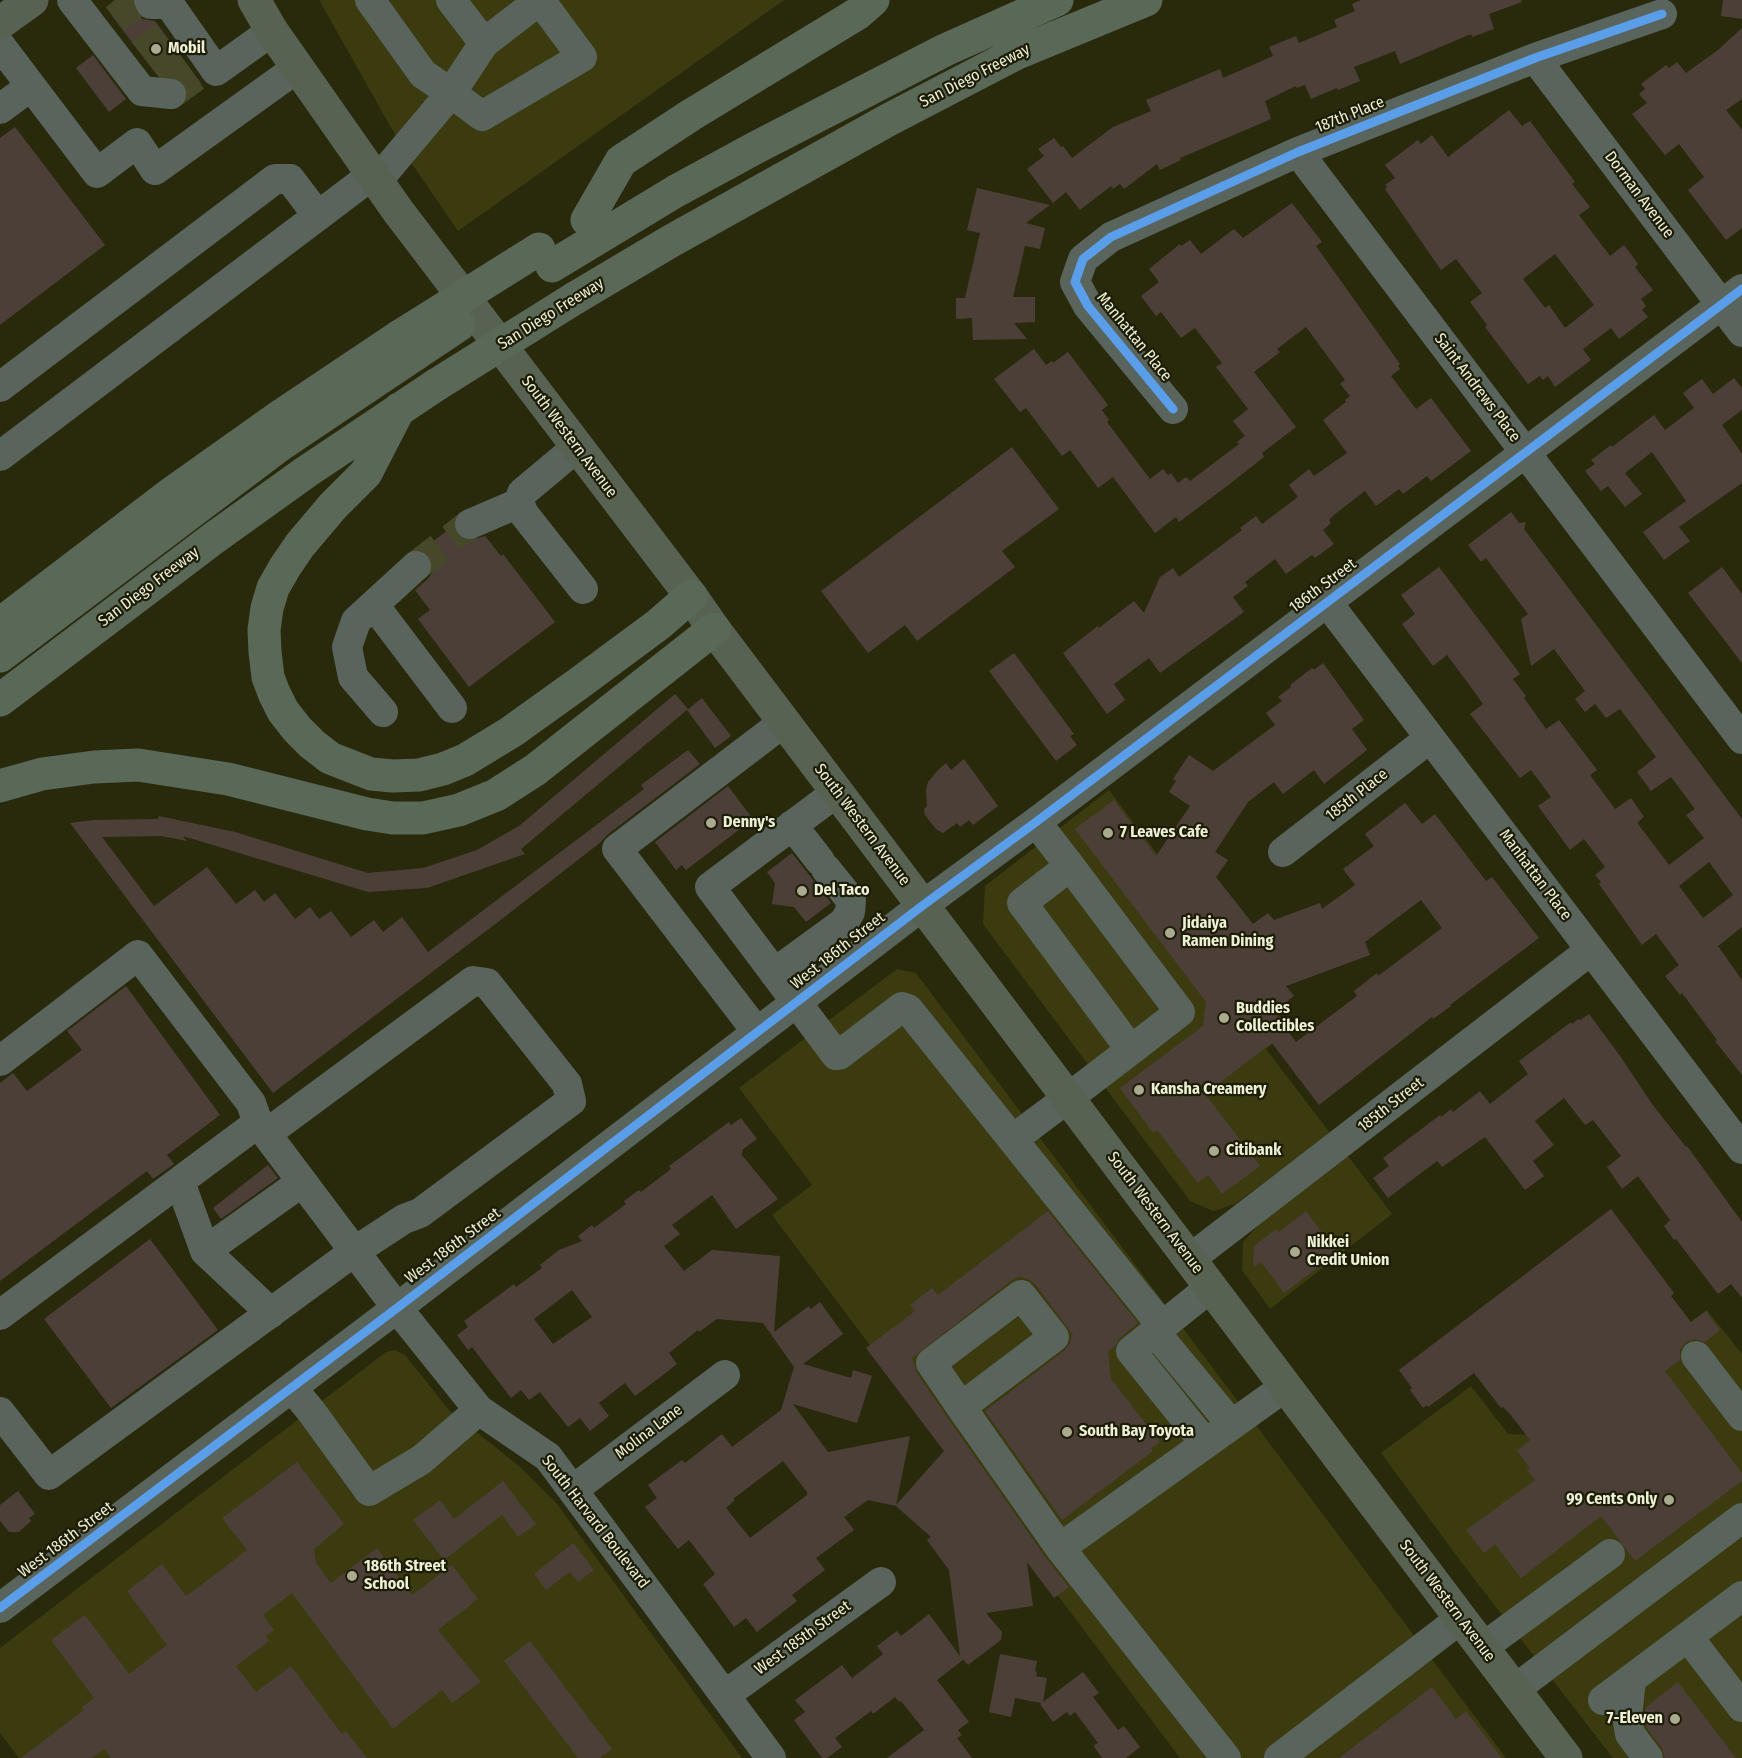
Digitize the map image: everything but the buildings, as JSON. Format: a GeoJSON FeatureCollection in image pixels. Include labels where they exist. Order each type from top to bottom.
{"type":"FeatureCollection","features":[{"type":"Feature","properties":{"kind":"highway"},"geometry":{"type":"LineString","coordinates":[[587,220],[621,161],[691,115],[857,14],[873,0]]}},
{"type":"Feature","properties":{"kind":"highway","name":"San Diego Freeway"},"geometry":{"type":"LineString","coordinates":[[0,700],[214,538],[399,409],[418,361],[557,273],[587,220],[767,118],[1004,0]]}},
{"type":"Feature","properties":{"kind":"highway"},"geometry":{"type":"LineString","coordinates":[[557,273],[676,191],[945,50],[1058,0]]}},
{"type":"Feature","properties":{"kind":"highway","name":"San Diego Freeway"},"geometry":{"type":"LineString","coordinates":[[0,624],[172,493],[279,417],[418,361],[557,273],[671,241],[844,144],[1016,54],[1146,0]]}},
{"type":"Feature","properties":{"kind":"highway"},"geometry":{"type":"LineString","coordinates":[[0,656],[280,445],[418,361]]}},
{"type":"Feature","properties":{"kind":"highway"},"geometry":{"type":"LineString","coordinates":[[0,672],[418,361]]}},
{"type":"Feature","properties":{"kind":"highway"},"geometry":{"type":"LineString","coordinates":[[399,409],[366,473],[333,506],[300,545],[273,588],[267,608],[264,630],[265,652],[268,677],[274,693],[283,711],[297,729],[330,758],[371,774],[393,776],[419,775],[465,760],[512,732],[659,624],[691,596]]}},
{"type":"Feature","properties":{"kind":"highway"},"geometry":{"type":"LineString","coordinates":[[0,786],[42,774],[93,767],[138,765],[228,779],[367,814],[393,818],[423,818],[459,810],[496,795],[536,770],[714,629]]}},
{"type":"Feature","properties":{"kind":"main road"},"geometry":{"type":"LineString","coordinates":[[0,23],[32,0]]}},
{"type":"Feature","properties":{"kind":"main road","name":"South Western Avenue"},"geometry":{"type":"LineString","coordinates":[[254,0],[272,31],[374,178],[1566,1758]]}},
{"type":"Feature","properties":{"kind":"street"},"geometry":{"type":"LineString","coordinates":[[72,0],[131,57]]}},
{"type":"Feature","properties":{"kind":"street"},"geometry":{"type":"LineString","coordinates":[[451,0],[484,43]]}},
{"type":"Feature","properties":{"kind":"street"},"geometry":{"type":"LineString","coordinates":[[0,456],[318,216],[374,178],[451,93],[484,43],[540,0],[582,57],[482,116],[451,93],[423,74],[377,3]]}},
{"type":"Feature","properties":{"kind":"street","name":"187th Place"},"geometry":{"type":"LineString","coordinates":[[1074,282],[1083,259],[1111,237],[1298,152],[1535,58],[1662,14]]}},
{"type":"Feature","properties":{"kind":"street"},"geometry":{"type":"LineString","coordinates":[[171,26],[216,71],[272,31]]}},
{"type":"Feature","properties":{"kind":"street"},"geometry":{"type":"LineString","coordinates":[[0,45],[97,173],[137,143],[155,170],[297,68]]}},
{"type":"Feature","properties":{"kind":"street","name":"Dorman Avenue"},"geometry":{"type":"LineString","coordinates":[[1535,58],[1731,297],[1742,332]]}},
{"type":"Feature","properties":{"kind":"street"},"geometry":{"type":"LineString","coordinates":[[0,109],[31,86]]}},
{"type":"Feature","properties":{"kind":"street","name":"Saint Andrews Place"},"geometry":{"type":"LineString","coordinates":[[1298,152],[1742,739]]}},
{"type":"Feature","properties":{"kind":"street"},"geometry":{"type":"LineString","coordinates":[[0,387],[275,179],[290,179],[318,216]]}},
{"type":"Feature","properties":{"kind":"street","name":"Manhattan Place"},"geometry":{"type":"LineString","coordinates":[[1074,282],[1088,306],[1173,409]]}},
{"type":"Feature","properties":{"kind":"street","name":"186th Street"},"geometry":{"type":"LineString","coordinates":[[922,906],[1731,297]]}},
{"type":"Feature","properties":{"kind":"street"},"geometry":{"type":"LineString","coordinates":[[577,447],[522,493],[519,503],[524,514],[583,589]]}},
{"type":"Feature","properties":{"kind":"street"},"geometry":{"type":"LineString","coordinates":[[470,524],[519,503]]}},
{"type":"Feature","properties":{"kind":"street"},"geometry":{"type":"LineString","coordinates":[[383,711],[354,677],[347,647],[357,621],[416,566]]}},
{"type":"Feature","properties":{"kind":"street","name":"Manhattan Place"},"geometry":{"type":"LineString","coordinates":[[1327,602],[1742,1149]]}},
{"type":"Feature","properties":{"kind":"street"},"geometry":{"type":"LineString","coordinates":[[374,605],[452,708]]}},
{"type":"Feature","properties":{"kind":"street"},"geometry":{"type":"LineString","coordinates":[[757,1032],[618,849],[784,722]]}},
{"type":"Feature","properties":{"kind":"street","name":"185th Place"},"geometry":{"type":"LineString","coordinates":[[1283,852],[1430,738]]}},
{"type":"Feature","properties":{"kind":"street"},"geometry":{"type":"LineString","coordinates":[[837,792],[710,887],[837,1056],[902,1007],[906,1007],[1013,1139],[1231,1424]]}},
{"type":"Feature","properties":{"kind":"street"},"geometry":{"type":"LineString","coordinates":[[1013,1139],[1180,1012],[1036,822]]}},
{"type":"Feature","properties":{"kind":"street"},"geometry":{"type":"LineString","coordinates":[[774,973],[844,922],[850,912],[851,900],[792,825]]}},
{"type":"Feature","properties":{"kind":"street"},"geometry":{"type":"LineString","coordinates":[[1070,866],[1022,903],[1131,1050]]}},
{"type":"Feature","properties":{"kind":"street","name":"West 186th Street"},"geometry":{"type":"LineString","coordinates":[[0,1608],[398,1308],[922,906]]}},
{"type":"Feature","properties":{"kind":"street","name":"185th Street"},"geometry":{"type":"LineString","coordinates":[[1190,1259],[1591,950]]}},
{"type":"Feature","properties":{"kind":"street","name":"South Harvard Boulevard"},"geometry":{"type":"LineString","coordinates":[[0,1061],[138,955],[251,1103],[262,1129],[478,1410],[549,1458],[771,1758]]}},
{"type":"Feature","properties":{"kind":"street"},"geometry":{"type":"LineString","coordinates":[[0,1315],[180,1182],[262,1129],[473,981],[487,983],[567,1084],[571,1101],[420,1213],[404,1219],[355,1251],[49,1475],[0,1412]]}},
{"type":"Feature","properties":{"kind":"street"},"geometry":{"type":"LineString","coordinates":[[180,1182],[205,1251],[271,1313]]}},
{"type":"Feature","properties":{"kind":"street"},"geometry":{"type":"LineString","coordinates":[[205,1251],[302,1182]]}},
{"type":"Feature","properties":{"kind":"street"},"geometry":{"type":"LineString","coordinates":[[1205,1443],[1131,1351],[1211,1287]]}},
{"type":"Feature","properties":{"kind":"street"},"geometry":{"type":"LineString","coordinates":[[1696,1356],[1742,1416]]}},
{"type":"Feature","properties":{"kind":"street","name":"Molina Lane"},"geometry":{"type":"LineString","coordinates":[[574,1490],[725,1375]]}},
{"type":"Feature","properties":{"kind":"street"},"geometry":{"type":"LineString","coordinates":[[1060,1548],[1286,1386]]}},
{"type":"Feature","properties":{"kind":"street"},"geometry":{"type":"LineString","coordinates":[[292,1388],[369,1491],[421,1460],[478,1410]]}},
{"type":"Feature","properties":{"kind":"street"},"geometry":{"type":"LineString","coordinates":[[961,1407],[1060,1548],[1226,1758]]}},
{"type":"Feature","properties":{"kind":"street"},"geometry":{"type":"LineString","coordinates":[[1514,1690],[1742,1518]]}},
{"type":"Feature","properties":{"kind":"street"},"geometry":{"type":"LineString","coordinates":[[1482,1648],[1610,1554]]}},
{"type":"Feature","properties":{"kind":"street","name":"West 185th Street"},"geometry":{"type":"LineString","coordinates":[[725,1695],[881,1582]]}},
{"type":"Feature","properties":{"kind":"street"},"geometry":{"type":"LineString","coordinates":[[1604,1700],[1742,1596]]}},
{"type":"Feature","properties":{"kind":"street"},"geometry":{"type":"LineString","coordinates":[[1279,1758],[1460,1619]]}},
{"type":"Feature","properties":{"kind":"street"},"geometry":{"type":"LineString","coordinates":[[1688,1637],[1742,1707]]}},
{"type":"Feature","properties":{"kind":"street"},"geometry":{"type":"LineString","coordinates":[[1631,1680],[1627,1716],[1630,1734],[1648,1758]]}},
{"type":"Feature","properties":{"kind":"shaded area"},"geometry":{"type":"Polygon","coordinates":[[[319,0],[784,0],[458,231],[410,161],[319,0]]]}},
{"type":"Feature","properties":{"kind":"shaded area"},"geometry":{"type":"Polygon","coordinates":[[[1109,790],[1290,1030],[1266,1049],[1330,1133],[1235,1204],[1213,1211],[1190,1201],[983,924],[985,886],[1109,790]]]}},
{"type":"Feature","properties":{"kind":"shaded area"},"geometry":{"type":"Polygon","coordinates":[[[897,969],[916,973],[1506,1758],[1180,1758],[772,1215],[812,1185],[739,1088],[897,969]]]}},
{"type":"Feature","properties":{"kind":"shaded area"},"geometry":{"type":"Polygon","coordinates":[[[1348,1156],[1392,1214],[1270,1309],[1242,1270],[1243,1242],[1267,1215],[1348,1156]]]}},
{"type":"Feature","properties":{"kind":"shaded area"},"geometry":{"type":"Polygon","coordinates":[[[1707,1310],[1742,1354],[1742,1758],[1613,1758],[1465,1567],[1381,1453],[1471,1386],[1508,1434],[1540,1435],[1707,1310]]]}},
{"type":"Feature","properties":{"kind":"shaded area","name":"186th Street School"},"geometry":{"type":"Polygon","coordinates":[[[395,1350],[405,1355],[449,1410],[520,1467],[557,1504],[742,1758],[19,1758],[0,1733],[0,1648],[386,1352],[395,1350]]]}},
{"type":"Feature","properties":{"kind":"tunnel"},"geometry":{"type":"LineString","coordinates":[[115,19],[139,0]]}},
{"type":"Feature","properties":{"kind":"tunnel"},"geometry":{"type":"LineString","coordinates":[[141,54],[165,35]]}},
{"type":"Feature","properties":{"kind":"tunnel"},"geometry":{"type":"LineString","coordinates":[[155,72],[179,54]]}},
{"type":"Feature","properties":{"kind":"tunnel"},"geometry":{"type":"LineString","coordinates":[[171,94],[196,76]]}},
{"type":"Feature","properties":{"kind":"tunnel"},"geometry":{"type":"LineString","coordinates":[[416,566],[470,524]]}},
{"type":"Feature","properties":{"kind":"cycle path"},"geometry":{"type":"LineString","coordinates":[[1173,409],[1088,306],[1075,282],[1083,259],[1111,237],[1298,152],[1535,58],[1662,14]]}},
{"type":"Feature","properties":{"kind":"cycle path"},"geometry":{"type":"LineString","coordinates":[[0,1608],[397,1308],[922,906],[1742,289]]}},
{"type":"Feature","properties":{"kind":"place","name":"Mobil"},"geometry":{"type":"Point","coordinates":[156,49]}},
{"type":"Feature","properties":{"kind":"place","name":"Denny's"},"geometry":{"type":"Point","coordinates":[711,823]}},
{"type":"Feature","properties":{"kind":"place","name":"7 Leaves Cafe"},"geometry":{"type":"Point","coordinates":[1108,833]}},
{"type":"Feature","properties":{"kind":"place","name":"Del Taco"},"geometry":{"type":"Point","coordinates":[802,891]}},
{"type":"Feature","properties":{"kind":"place","name":"Jidaiya Ramen Dining"},"geometry":{"type":"Point","coordinates":[1170,933]}},
{"type":"Feature","properties":{"kind":"place","name":"Buddies Collectibles"},"geometry":{"type":"Point","coordinates":[1224,1018]}},
{"type":"Feature","properties":{"kind":"place","name":"Kansha Creamery"},"geometry":{"type":"Point","coordinates":[1139,1090]}},
{"type":"Feature","properties":{"kind":"place","name":"Citibank"},"geometry":{"type":"Point","coordinates":[1214,1151]}},
{"type":"Feature","properties":{"kind":"place","name":"Nikkei Credit Union"},"geometry":{"type":"Point","coordinates":[1295,1252]}},
{"type":"Feature","properties":{"kind":"place","name":"South Bay Toyota"},"geometry":{"type":"Point","coordinates":[1067,1432]}},
{"type":"Feature","properties":{"kind":"place","name":"99 Cents Only"},"geometry":{"type":"Point","coordinates":[1669,1500]}},
{"type":"Feature","properties":{"kind":"place","name":"186th Street School"},"geometry":{"type":"Point","coordinates":[352,1576]}},
{"type":"Feature","properties":{"kind":"place","name":"7-Eleven"},"geometry":{"type":"Point","coordinates":[1675,1719]}}]}
